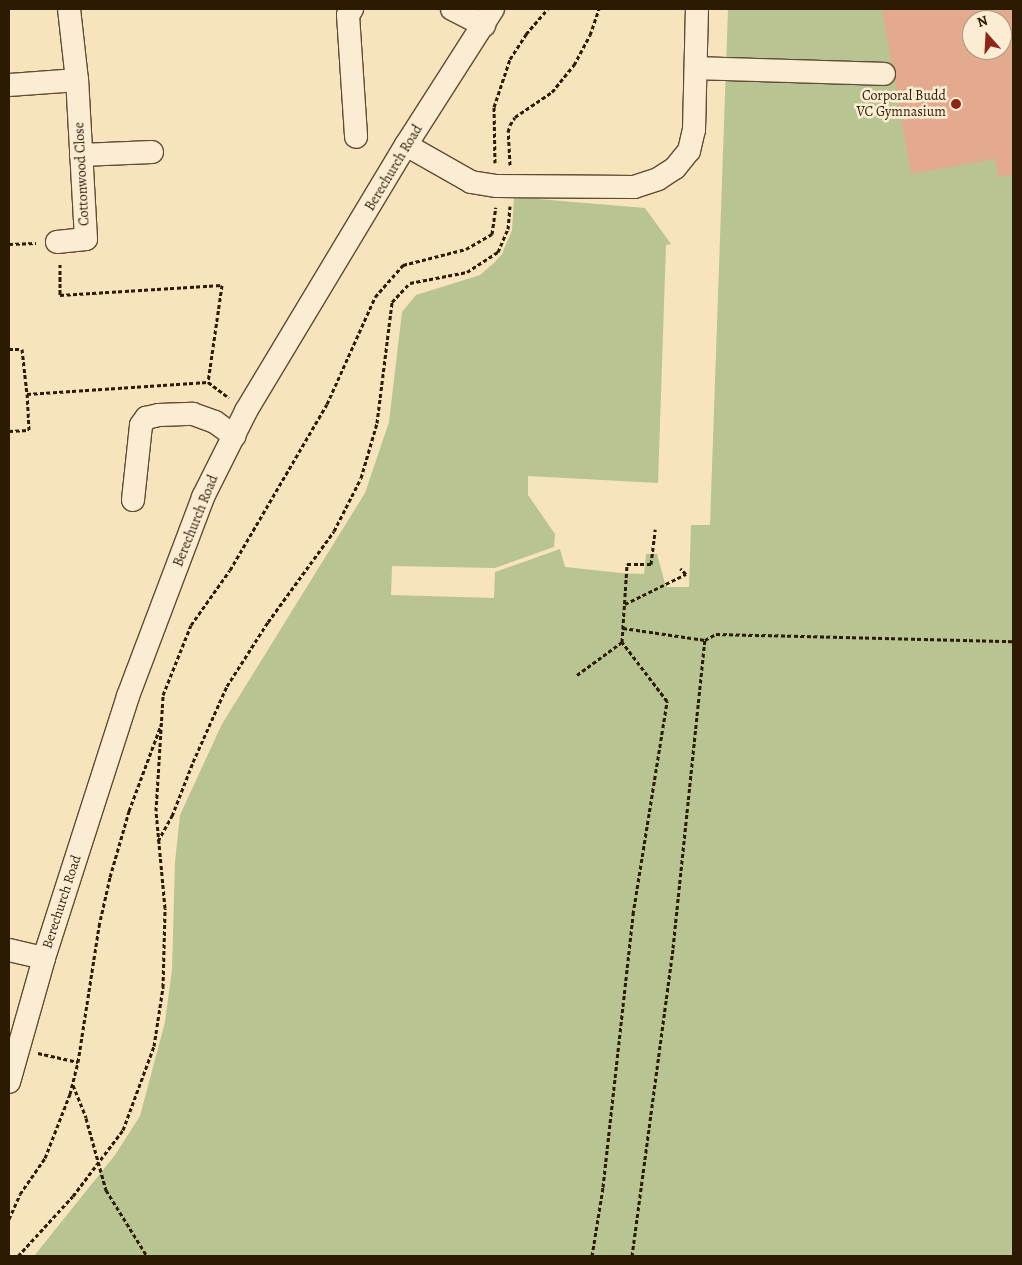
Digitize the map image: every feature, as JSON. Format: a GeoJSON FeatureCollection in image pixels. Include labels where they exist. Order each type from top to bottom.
{"type":"FeatureCollection","features":[{"type":"Feature","properties":{"kind":"street","name":"Cottonwood Close"},"geometry":{"type":"LineString","coordinates":[[57,242],[86,239],[77,80],[69,9]]}},
{"type":"Feature","properties":{"kind":"street"},"geometry":{"type":"LineString","coordinates":[[352,9],[348,15],[356,137]]}},
{"type":"Feature","properties":{"kind":"street"},"geometry":{"type":"LineString","coordinates":[[452,9],[489,17]]}},
{"type":"Feature","properties":{"kind":"street"},"geometry":{"type":"LineString","coordinates":[[406,145],[471,182],[504,186],[634,187],[658,179],[675,168],[689,151],[694,130],[697,9]]}},
{"type":"Feature","properties":{"kind":"street","name":"Berechurch Road"},"geometry":{"type":"LineString","coordinates":[[9,1082],[44,958],[128,696],[203,497],[246,411],[406,145],[489,17]]}},
{"type":"Feature","properties":{"kind":"street"},"geometry":{"type":"LineString","coordinates":[[696,68],[884,74]]}},
{"type":"Feature","properties":{"kind":"street"},"geometry":{"type":"LineString","coordinates":[[9,85],[77,80]]}},
{"type":"Feature","properties":{"kind":"street"},"geometry":{"type":"LineString","coordinates":[[81,155],[152,152]]}},
{"type":"Feature","properties":{"kind":"street"},"geometry":{"type":"LineString","coordinates":[[133,500],[141,425],[146,418],[152,415],[193,414],[215,422],[234,436]]}},
{"type":"Feature","properties":{"kind":"street"},"geometry":{"type":"LineString","coordinates":[[9,950],[44,958]]}},
{"type":"Feature","properties":{"kind":"path"},"geometry":{"type":"LineString","coordinates":[[158,842],[172,816],[193,762],[227,686],[268,622],[334,531],[361,478],[377,423],[392,302],[410,283],[467,272],[498,252],[508,229],[494,107],[510,59],[526,34],[548,9]]}},
{"type":"Feature","properties":{"kind":"path"},"geometry":{"type":"LineString","coordinates":[[18,1256],[73,1196],[123,1130],[154,1046],[163,987],[164,918],[156,811],[163,695],[191,625],[230,570],[327,404],[375,297],[403,264],[466,249],[492,234],[504,186],[510,125],[515,117],[552,92],[574,65],[590,35],[599,9]]}},
{"type":"Feature","properties":{"kind":"path"},"geometry":{"type":"LineString","coordinates":[[9,244],[57,242],[60,255],[60,295],[222,285],[208,382]]}},
{"type":"Feature","properties":{"kind":"path"},"geometry":{"type":"LineString","coordinates":[[9,349],[22,349],[29,430],[9,431]]}},
{"type":"Feature","properties":{"kind":"path"},"geometry":{"type":"LineString","coordinates":[[27,394],[208,382],[246,411]]}},
{"type":"Feature","properties":{"kind":"path"},"geometry":{"type":"LineString","coordinates":[[592,1256],[602,1187],[633,914],[667,701],[622,642],[626,564],[652,564],[655,529]]}},
{"type":"Feature","properties":{"kind":"path"},"geometry":{"type":"LineString","coordinates":[[624,604],[686,574],[680,568]]}},
{"type":"Feature","properties":{"kind":"path"},"geometry":{"type":"LineString","coordinates":[[623,628],[705,640],[716,634],[1013,641]]}},
{"type":"Feature","properties":{"kind":"path"},"geometry":{"type":"LineString","coordinates":[[632,1256],[673,948],[705,640]]}},
{"type":"Feature","properties":{"kind":"path"},"geometry":{"type":"LineString","coordinates":[[577,675],[622,642]]}},
{"type":"Feature","properties":{"kind":"path"},"geometry":{"type":"LineString","coordinates":[[9,1220],[20,1194],[45,1158],[72,1085],[78,1062],[99,926],[110,877],[129,811],[162,722]]}},
{"type":"Feature","properties":{"kind":"path"},"geometry":{"type":"LineString","coordinates":[[18,1049],[78,1062]]}},
{"type":"Feature","properties":{"kind":"path"},"geometry":{"type":"LineString","coordinates":[[72,1085],[86,1118],[106,1190],[147,1256]]}},
{"type":"Feature","properties":{"kind":"green space","name":"Corporal Budd VC Gymnasium"},"geometry":{"type":"Polygon","coordinates":[[[728,9],[1013,9],[1013,1256],[34,1256],[115,1155],[140,1116],[165,1022],[172,970],[175,862],[180,815],[222,724],[365,493],[389,422],[402,312],[416,295],[480,275],[494,263],[502,254],[512,230],[514,197],[645,208],[671,244],[666,245],[658,483],[528,476],[528,495],[555,534],[554,547],[495,568],[392,566],[391,595],[494,598],[495,572],[560,549],[565,567],[621,573],[644,574],[646,554],[657,554],[666,587],[689,587],[691,525],[710,525],[728,9]]]}},
{"type":"Feature","properties":{"kind":"building","name":"Corporal Budd VC Gymnasium"},"geometry":{"type":"Polygon","coordinates":[[[882,9],[1013,9],[1013,174],[998,177],[995,159],[911,174],[882,9]]]}},
{"type":"Feature","properties":{"kind":"place","name":"Corporal Budd VC Gymnasium"},"geometry":{"type":"Point","coordinates":[956,104]}}]}
